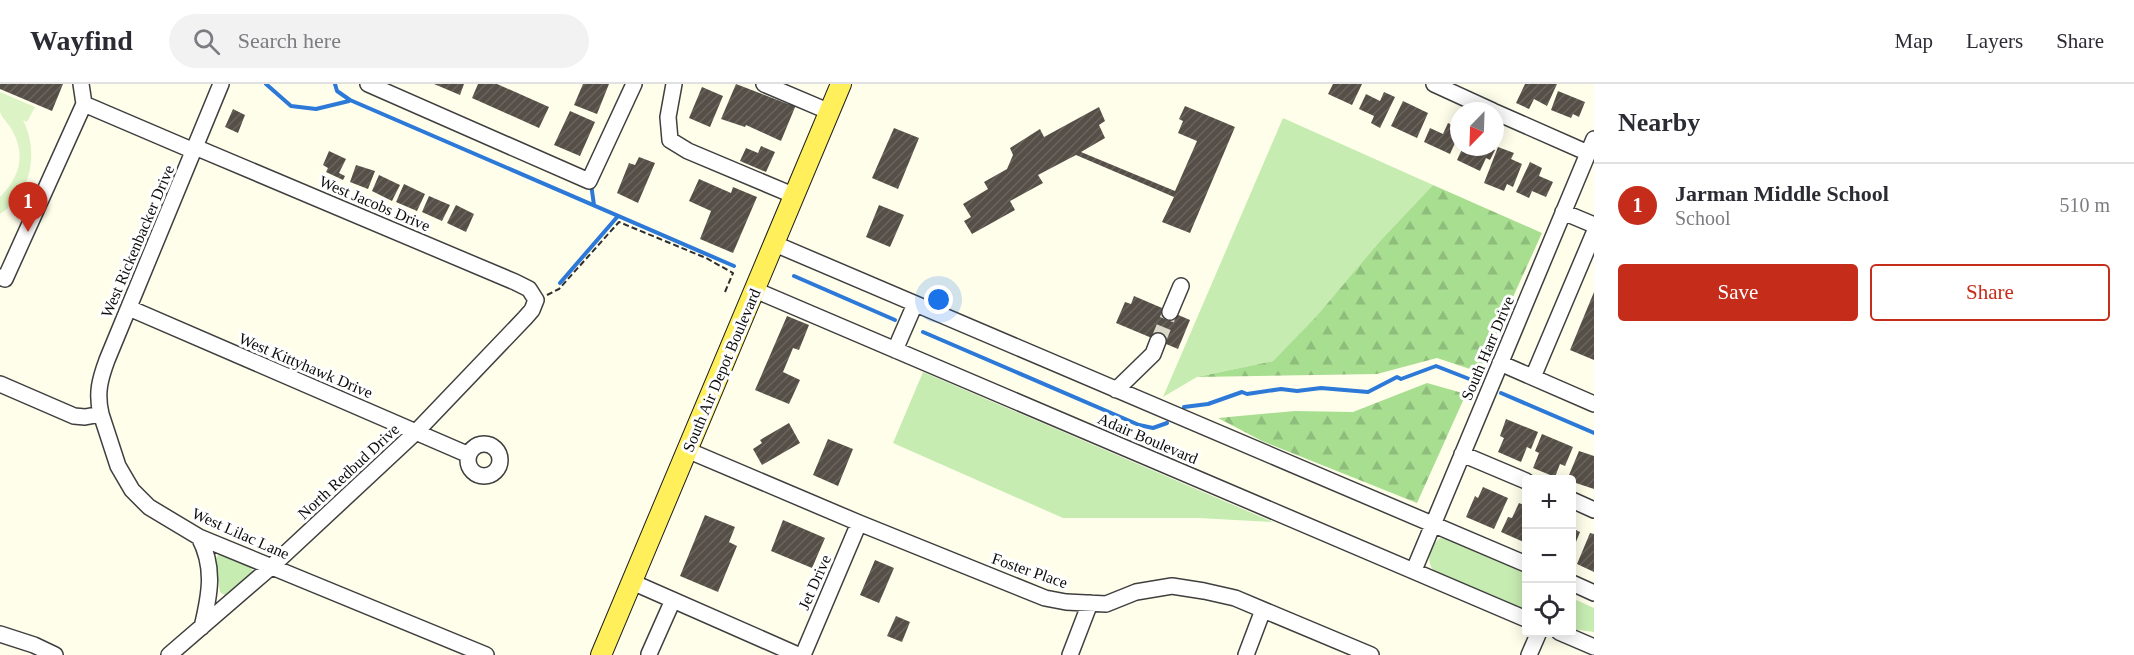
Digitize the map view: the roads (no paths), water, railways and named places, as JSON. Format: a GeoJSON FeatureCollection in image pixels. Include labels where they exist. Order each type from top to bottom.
{"type":"FeatureCollection","features":[{"type":"Feature","properties":{"kind":"main road","name":"South Air Depot Boulevard"},"geometry":{"type":"LineString","coordinates":[[601,655],[841,84]]}},
{"type":"Feature","properties":{"kind":"street"},"geometry":{"type":"LineString","coordinates":[[0,277],[5,279],[84,104],[81,84]]}},
{"type":"Feature","properties":{"kind":"street","name":"West Rickenbacker Drive"},"geometry":{"type":"LineString","coordinates":[[101,414],[98,401],[99,385],[106,360],[221,84]]}},
{"type":"Feature","properties":{"kind":"street"},"geometry":{"type":"LineString","coordinates":[[368,84],[589,181],[634,84]]}},
{"type":"Feature","properties":{"kind":"street"},"geometry":{"type":"LineString","coordinates":[[674,84],[668,117],[670,140],[688,151],[795,196]]}},
{"type":"Feature","properties":{"kind":"street"},"geometry":{"type":"LineString","coordinates":[[764,84],[830,111]]}},
{"type":"Feature","properties":{"kind":"street"},"geometry":{"type":"LineString","coordinates":[[1434,84],[1474,102]]}},
{"type":"Feature","properties":{"kind":"street","name":"West Jacobs Drive"},"geometry":{"type":"LineString","coordinates":[[84,104],[515,282],[529,289],[536,300]]}},
{"type":"Feature","properties":{"kind":"street"},"geometry":{"type":"LineString","coordinates":[[1504,115],[1591,146]]}},
{"type":"Feature","properties":{"kind":"street","name":"South Harr Drive"},"geometry":{"type":"LineString","coordinates":[[1414,570],[1591,146]]}},
{"type":"Feature","properties":{"kind":"street"},"geometry":{"type":"LineString","coordinates":[[1563,212],[1594,225]]}},
{"type":"Feature","properties":{"kind":"street"},"geometry":{"type":"LineString","coordinates":[[1533,377],[1594,233]]}},
{"type":"Feature","properties":{"kind":"street","name":"Adair Boulevard"},"geometry":{"type":"LineString","coordinates":[[775,244],[1522,562]]}},
{"type":"Feature","properties":{"kind":"street"},"geometry":{"type":"LineString","coordinates":[[1170,312],[1181,286]]}},
{"type":"Feature","properties":{"kind":"street","name":"Adair Boulevard"},"geometry":{"type":"LineString","coordinates":[[755,290],[1522,617]]}},
{"type":"Feature","properties":{"kind":"street","name":"North Redbud Drive"},"geometry":{"type":"LineString","coordinates":[[169,655],[271,567],[416,432],[525,318],[532,310],[536,300]]}},
{"type":"Feature","properties":{"kind":"street"},"geometry":{"type":"LineString","coordinates":[[895,350],[915,304]]}},
{"type":"Feature","properties":{"kind":"street","name":"West Kittyhawk Drive"},"geometry":{"type":"LineString","coordinates":[[129,308],[469,455]]}},
{"type":"Feature","properties":{"kind":"street"},"geometry":{"type":"LineString","coordinates":[[1116,390],[1153,354],[1158,341]]}},
{"type":"Feature","properties":{"kind":"street"},"geometry":{"type":"LineString","coordinates":[[1500,363],[1594,404]]}},
{"type":"Feature","properties":{"kind":"street"},"geometry":{"type":"LineString","coordinates":[[0,384],[74,416],[85,417],[101,414]]}},
{"type":"Feature","properties":{"kind":"street","name":"West Lilac Lane"},"geometry":{"type":"LineString","coordinates":[[101,414],[117,466],[132,490],[149,507],[199,537],[486,655]]}},
{"type":"Feature","properties":{"kind":"street","name":"Foster Place"},"geometry":{"type":"LineString","coordinates":[[687,450],[1045,598],[1066,602],[1106,604],[1136,592],[1172,586],[1235,598],[1371,655]]}},
{"type":"Feature","properties":{"kind":"street"},"geometry":{"type":"LineString","coordinates":[[1462,454],[1522,479]]}},
{"type":"Feature","properties":{"kind":"street"},"geometry":{"type":"LineString","coordinates":[[1576,502],[1594,510]]}},
{"type":"Feature","properties":{"kind":"street","name":"Jet Drive"},"geometry":{"type":"LineString","coordinates":[[803,655],[859,523]]}},
{"type":"Feature","properties":{"kind":"street"},"geometry":{"type":"LineString","coordinates":[[199,537],[207,552],[210,588],[202,627]]}},
{"type":"Feature","properties":{"kind":"street"},"geometry":{"type":"LineString","coordinates":[[632,582],[798,655]]}},
{"type":"Feature","properties":{"kind":"street"},"geometry":{"type":"LineString","coordinates":[[1576,585],[1594,593]]}},
{"type":"Feature","properties":{"kind":"street"},"geometry":{"type":"LineString","coordinates":[[649,654],[673,600]]}},
{"type":"Feature","properties":{"kind":"street"},"geometry":{"type":"LineString","coordinates":[[1070,655],[1090,603]]}},
{"type":"Feature","properties":{"kind":"street"},"geometry":{"type":"LineString","coordinates":[[1246,655],[1263,610]]}},
{"type":"Feature","properties":{"kind":"street"},"geometry":{"type":"LineString","coordinates":[[0,634],[34,645],[55,655]]}},
{"type":"Feature","properties":{"kind":"street"},"geometry":{"type":"LineString","coordinates":[[1529,655],[1537,637]]}},
{"type":"Feature","properties":{"kind":"street"},"geometry":{"type":"LineString","coordinates":[[1569,637],[1594,647]]}},
{"type":"Feature","properties":{"kind":"waterway"},"geometry":{"type":"LineString","coordinates":[[266,84],[291,106],[316,109],[349,101]]}},
{"type":"Feature","properties":{"kind":"waterway"},"geometry":{"type":"LineString","coordinates":[[335,84],[337,91],[350,100],[734,266]]}},
{"type":"Feature","properties":{"kind":"waterway"},"geometry":{"type":"LineString","coordinates":[[591,184],[594,205]]}},
{"type":"Feature","properties":{"kind":"waterway"},"geometry":{"type":"LineString","coordinates":[[560,283],[618,216]]}},
{"type":"Feature","properties":{"kind":"waterway"},"geometry":{"type":"LineString","coordinates":[[794,276],[895,320]]}},
{"type":"Feature","properties":{"kind":"waterway"},"geometry":{"type":"LineString","coordinates":[[923,332],[1139,425],[1153,428],[1167,423]]}},
{"type":"Feature","properties":{"kind":"waterway"},"geometry":{"type":"LineString","coordinates":[[1184,407],[1208,404],[1242,392],[1247,394],[1281,389],[1297,391],[1321,388],[1368,392],[1397,377],[1401,379],[1436,366],[1477,382]]}},
{"type":"Feature","properties":{"kind":"waterway"},"geometry":{"type":"LineString","coordinates":[[1501,393],[1594,433]]}},
{"type":"Feature","properties":{"kind":"tunnel"},"geometry":{"type":"LineString","coordinates":[[1158,341],[1170,312]]}},
{"type":"Feature","properties":{"kind":"place","name":"Jarman Middle School"},"geometry":{"type":"Point","coordinates":[28,232]}}]}
